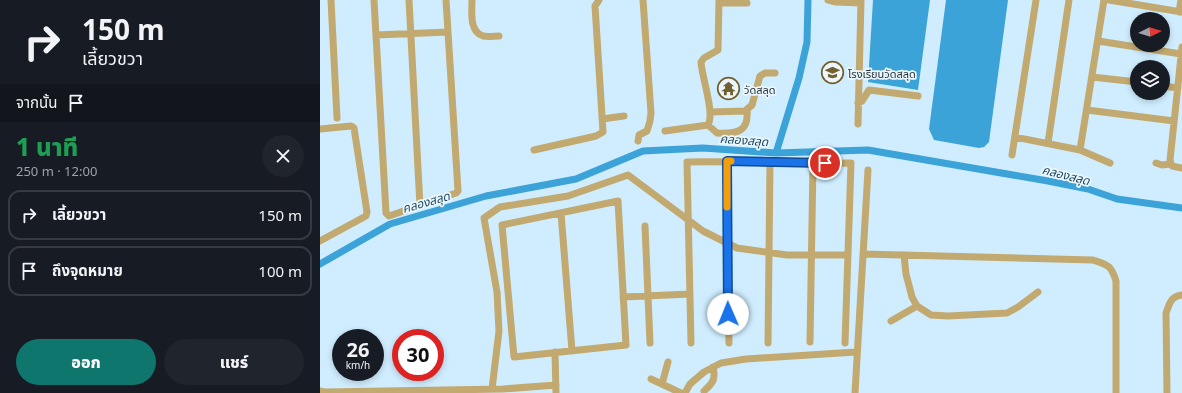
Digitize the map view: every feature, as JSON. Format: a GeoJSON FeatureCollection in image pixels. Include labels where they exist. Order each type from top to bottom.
{"type":"FeatureCollection","features":[{"type":"Feature","properties":{"kind":"street"},"geometry":{"type":"LineString","coordinates":[[331,0],[337,118]]}},
{"type":"Feature","properties":{"kind":"street"},"geometry":{"type":"LineString","coordinates":[[374,0],[386,213],[390,216],[458,191],[446,0]]}},
{"type":"Feature","properties":{"kind":"street"},"geometry":{"type":"LineString","coordinates":[[409,0],[420,206]]}},
{"type":"Feature","properties":{"kind":"street"},"geometry":{"type":"LineString","coordinates":[[472,0],[473,23],[475,29],[479,34],[484,36],[499,36]]}},
{"type":"Feature","properties":{"kind":"street"},"geometry":{"type":"LineString","coordinates":[[534,150],[603,132],[595,6],[599,0]]}},
{"type":"Feature","properties":{"kind":"street"},"geometry":{"type":"LineString","coordinates":[[638,141],[639,135],[647,131],[651,113],[643,0]]}},
{"type":"Feature","properties":{"kind":"street"},"geometry":{"type":"LineString","coordinates":[[828,0],[836,2],[861,2],[858,124]]}},
{"type":"Feature","properties":{"kind":"street"},"geometry":{"type":"LineString","coordinates":[[1012,155],[1036,0]]}},
{"type":"Feature","properties":{"kind":"street"},"geometry":{"type":"LineString","coordinates":[[1048,143],[1069,0]]}},
{"type":"Feature","properties":{"kind":"street"},"geometry":{"type":"LineString","coordinates":[[1080,150],[1104,0]]}},
{"type":"Feature","properties":{"kind":"street"},"geometry":{"type":"LineString","coordinates":[[1109,0],[1141,3],[1181,12],[1181,0]]}},
{"type":"Feature","properties":{"kind":"street"},"geometry":{"type":"LineString","coordinates":[[708,125],[710,123],[710,112],[702,62],[704,58],[718,50],[719,1],[747,3]]}},
{"type":"Feature","properties":{"kind":"street"},"geometry":{"type":"LineString","coordinates":[[376,35],[448,32]]}},
{"type":"Feature","properties":{"kind":"street"},"geometry":{"type":"LineString","coordinates":[[1098,41],[1182,51],[1170,164]]}},
{"type":"Feature","properties":{"kind":"street"},"geometry":{"type":"LineString","coordinates":[[710,112],[740,112],[747,110],[752,105],[760,76],[765,73],[775,73]]}},
{"type":"Feature","properties":{"kind":"street"},"geometry":{"type":"LineString","coordinates":[[1092,77],[1130,81]]}},
{"type":"Feature","properties":{"kind":"street"},"geometry":{"type":"LineString","coordinates":[[1170,87],[1178,88]]}},
{"type":"Feature","properties":{"kind":"street"},"geometry":{"type":"LineString","coordinates":[[858,103],[862,102],[869,90],[918,96]]}},
{"type":"Feature","properties":{"kind":"street"},"geometry":{"type":"LineString","coordinates":[[665,131],[708,125],[717,133],[736,132],[746,125],[748,119],[747,110]]}},
{"type":"Feature","properties":{"kind":"street"},"geometry":{"type":"LineString","coordinates":[[1087,110],[1174,122]]}},
{"type":"Feature","properties":{"kind":"street"},"geometry":{"type":"LineString","coordinates":[[602,119],[624,116]]}},
{"type":"Feature","properties":{"kind":"street"},"geometry":{"type":"LineString","coordinates":[[320,129],[351,126],[354,128],[368,212],[366,216],[320,241]]}},
{"type":"Feature","properties":{"kind":"street"},"geometry":{"type":"LineString","coordinates":[[1015,138],[1080,150],[1110,163]]}},
{"type":"Feature","properties":{"kind":"street"},"geometry":{"type":"LineString","coordinates":[[727,161],[729,343]]}},
{"type":"Feature","properties":{"kind":"street"},"geometry":{"type":"LineString","coordinates":[[691,343],[687,162],[727,161],[851,163],[845,344]]}},
{"type":"Feature","properties":{"kind":"street"},"geometry":{"type":"LineString","coordinates":[[768,343],[770,162]]}},
{"type":"Feature","properties":{"kind":"street"},"geometry":{"type":"LineString","coordinates":[[810,342],[813,163]]}},
{"type":"Feature","properties":{"kind":"street"},"geometry":{"type":"LineString","coordinates":[[1156,163],[1162,165],[1170,164],[1175,167],[1182,168]]}},
{"type":"Feature","properties":{"kind":"street"},"geometry":{"type":"LineString","coordinates":[[855,393],[855,366],[868,170]]}},
{"type":"Feature","properties":{"kind":"street"},"geometry":{"type":"LineString","coordinates":[[492,389],[499,331],[498,300],[484,218],[500,207],[568,196],[628,175],[703,231],[737,248],[787,255],[848,255]]}},
{"type":"Feature","properties":{"kind":"street"},"geometry":{"type":"LineString","coordinates":[[618,201],[626,345],[514,356],[502,225],[561,213],[618,201]]}},
{"type":"Feature","properties":{"kind":"street"},"geometry":{"type":"LineString","coordinates":[[561,213],[572,351]]}},
{"type":"Feature","properties":{"kind":"street"},"geometry":{"type":"LineString","coordinates":[[645,226],[650,343]]}},
{"type":"Feature","properties":{"kind":"street"},"geometry":{"type":"LineString","coordinates":[[863,254],[1093,260],[1106,264],[1113,270],[1116,281],[1116,393]]}},
{"type":"Feature","properties":{"kind":"street"},"geometry":{"type":"LineString","coordinates":[[904,255],[907,280],[912,297],[917,306],[927,313],[940,316],[1001,314],[1010,312],[1038,292]]}},
{"type":"Feature","properties":{"kind":"street"},"geometry":{"type":"LineString","coordinates":[[623,297],[690,294]]}},
{"type":"Feature","properties":{"kind":"street"},"geometry":{"type":"LineString","coordinates":[[1167,393],[1166,313],[1170,301],[1174,297],[1182,295]]}},
{"type":"Feature","properties":{"kind":"street"},"geometry":{"type":"LineString","coordinates":[[890,321],[917,306]]}},
{"type":"Feature","properties":{"kind":"street"},"geometry":{"type":"LineString","coordinates":[[555,352],[556,393]]}},
{"type":"Feature","properties":{"kind":"street"},"geometry":{"type":"LineString","coordinates":[[684,393],[690,384],[704,372],[721,363],[746,358],[856,352]]}},
{"type":"Feature","properties":{"kind":"street"},"geometry":{"type":"LineString","coordinates":[[662,384],[668,362]]}},
{"type":"Feature","properties":{"kind":"street"},"geometry":{"type":"LineString","coordinates":[[704,391],[714,380],[715,374],[713,367]]}},
{"type":"Feature","properties":{"kind":"street"},"geometry":{"type":"LineString","coordinates":[[651,379],[681,393]]}},
{"type":"Feature","properties":{"kind":"street"},"geometry":{"type":"LineString","coordinates":[[320,391],[492,389],[556,385]]}},
{"type":"Feature","properties":{"kind":"water"},"geometry":{"type":"Polygon","coordinates":[[[873,0],[930,0],[918,90],[868,82],[873,0]]]}},
{"type":"Feature","properties":{"kind":"water"},"geometry":{"type":"Polygon","coordinates":[[[946,0],[1008,0],[989,142],[984,147],[979,148],[934,140],[929,129],[946,0]]]}},
{"type":"Feature","properties":{"kind":"waterway"},"geometry":{"type":"LineString","coordinates":[[776,153],[799,78],[807,42],[808,0]]}},
{"type":"Feature","properties":{"kind":"waterway","name":"คลองสลุด"},"geometry":{"type":"LineString","coordinates":[[320,264],[390,224],[486,196],[576,179],[643,151],[703,148],[776,153],[868,150],[1048,181],[1088,189],[1117,199],[1182,208]]}},
{"type":"Feature","properties":{"kind":"slow traffic"},"geometry":{"type":"LineString","coordinates":[[727,207],[727,161],[731,161]]}},
{"type":"Feature","properties":{"kind":"place","name":"โรงเรียนวัดสลุด"},"geometry":{"type":"Point","coordinates":[832,73]}},
{"type":"Feature","properties":{"kind":"place","name":"วัดสลุด"},"geometry":{"type":"Point","coordinates":[728,89]}},
{"type":"Feature","properties":{"kind":"route"},"geometry":{"type":"LineString","coordinates":[[728,314],[727,161],[825,163]]}}]}
